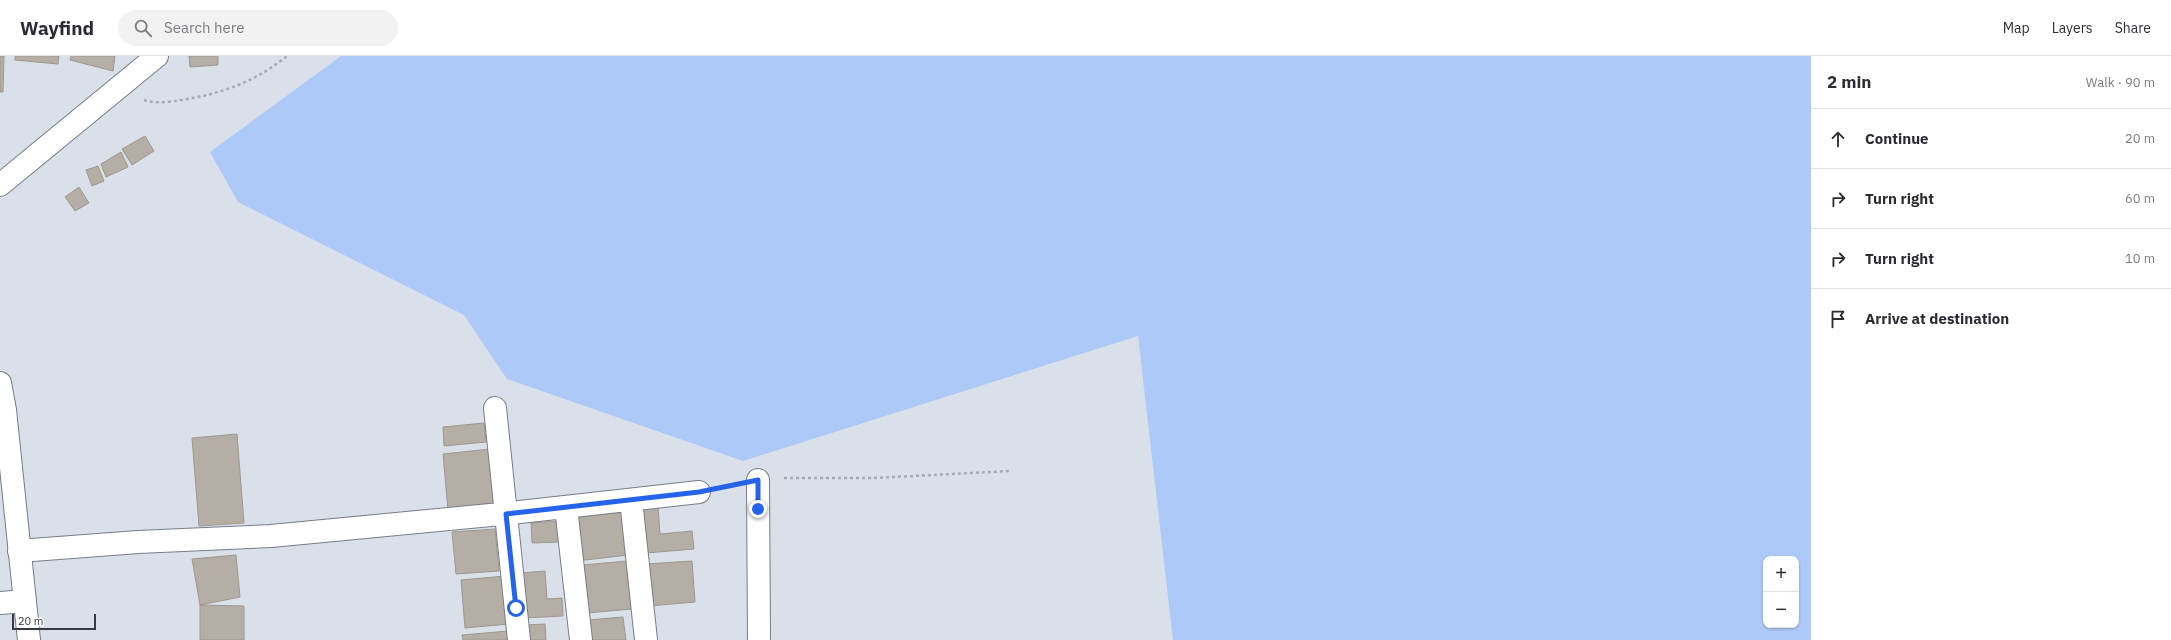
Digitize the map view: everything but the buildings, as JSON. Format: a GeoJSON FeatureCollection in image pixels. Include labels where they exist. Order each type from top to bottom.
{"type":"FeatureCollection","features":[{"type":"Feature","properties":{"kind":"street"},"geometry":{"type":"LineString","coordinates":[[0,185],[157,56]]}},
{"type":"Feature","properties":{"kind":"street"},"geometry":{"type":"LineString","coordinates":[[0,383],[6,417],[29,640]]}},
{"type":"Feature","properties":{"kind":"street"},"geometry":{"type":"LineString","coordinates":[[496,408],[519,640]]}},
{"type":"Feature","properties":{"kind":"street"},"geometry":{"type":"LineString","coordinates":[[758,480],[759,640]]}},
{"type":"Feature","properties":{"kind":"street"},"geometry":{"type":"LineString","coordinates":[[19,551],[138,542],[270,536],[506,514],[699,492]]}},
{"type":"Feature","properties":{"kind":"street"},"geometry":{"type":"LineString","coordinates":[[631,500],[646,640]]}},
{"type":"Feature","properties":{"kind":"street"},"geometry":{"type":"LineString","coordinates":[[566,507],[581,640]]}},
{"type":"Feature","properties":{"kind":"street"},"geometry":{"type":"LineString","coordinates":[[0,603],[25,601]]}},
{"type":"Feature","properties":{"kind":"path"},"geometry":{"type":"LineString","coordinates":[[124,83],[135,96],[149,102],[169,102],[206,96],[238,87],[270,70],[287,56]]}},
{"type":"Feature","properties":{"kind":"path"},"geometry":{"type":"LineString","coordinates":[[699,492],[766,478],[874,478],[1010,471]]}},
{"type":"Feature","properties":{"kind":"water"},"geometry":{"type":"Polygon","coordinates":[[[341,56],[1811,56],[1811,640],[1173,640],[1138,336],[743,461],[507,379],[464,315],[238,202],[210,152],[341,56]]]}},
{"type":"Feature","properties":{"kind":"route"},"geometry":{"type":"LineString","coordinates":[[516,608],[506,514],[699,492],[758,480],[758,509]]}}]}
